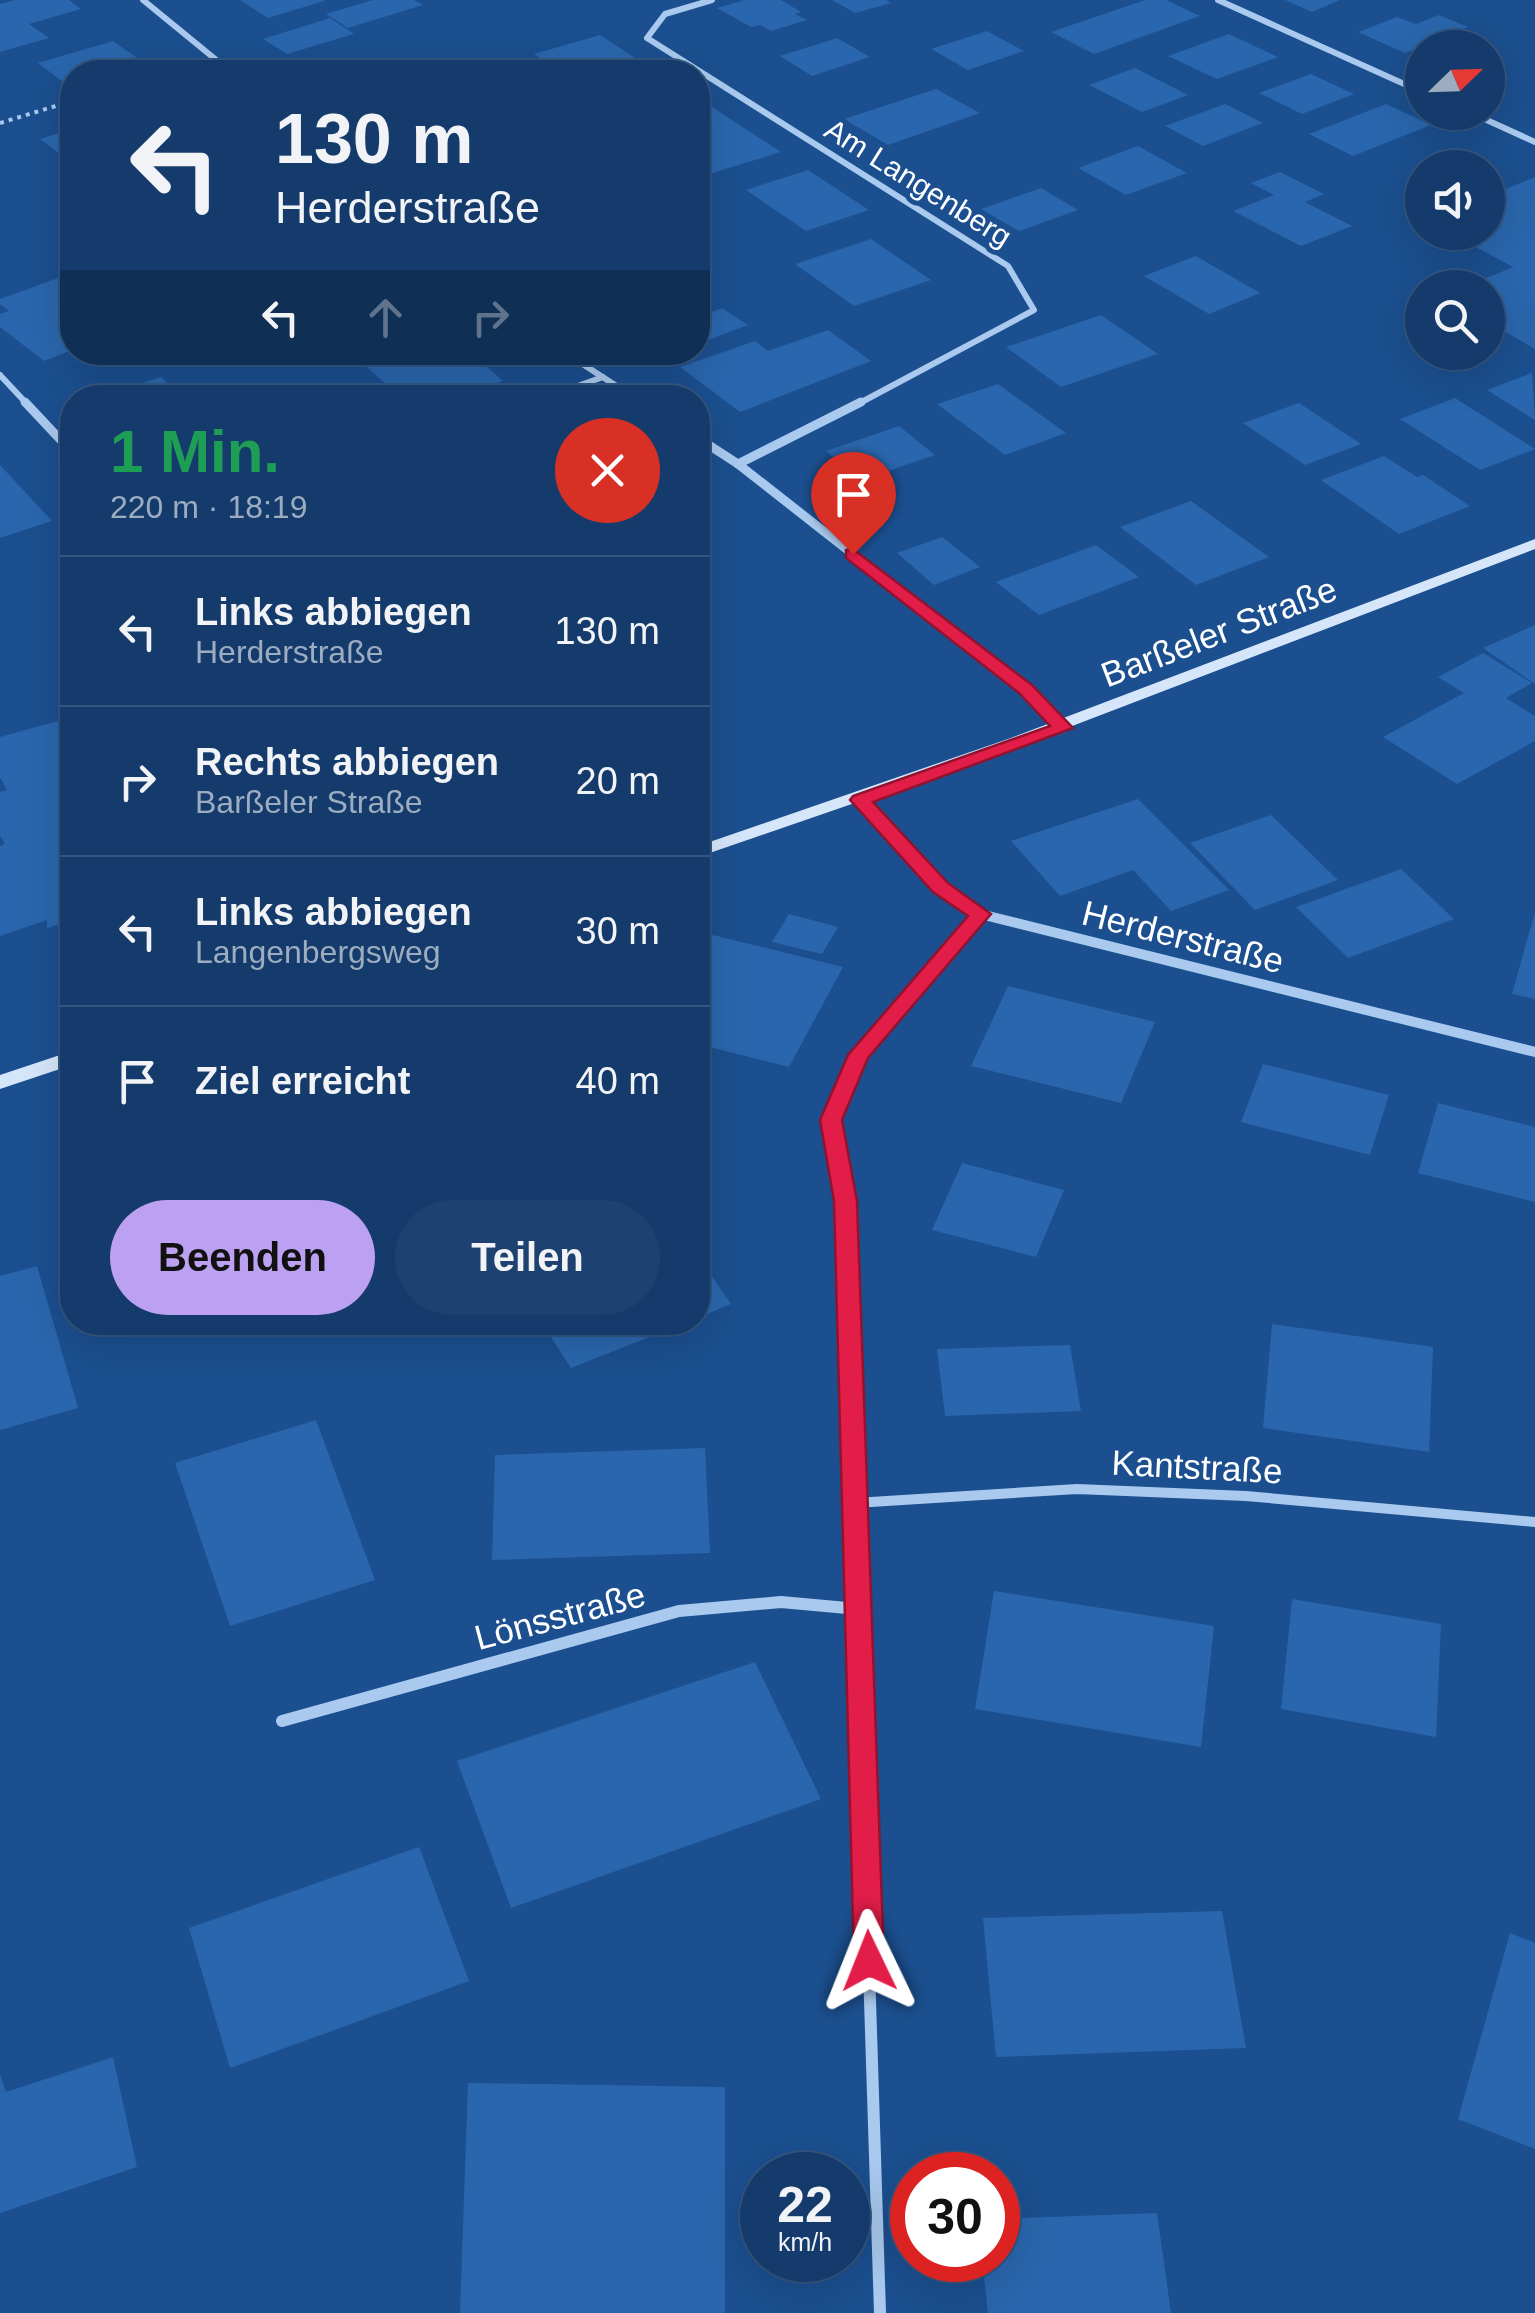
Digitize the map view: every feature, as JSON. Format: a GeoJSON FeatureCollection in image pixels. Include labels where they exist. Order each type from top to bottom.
{"type":"FeatureCollection","features":[{"type":"Feature","properties":{"kind":"street"},"geometry":{"type":"LineString","coordinates":[[143,0],[216,60]]}},
{"type":"Feature","properties":{"kind":"street","name":"Am Langenberg"},"geometry":{"type":"LineString","coordinates":[[682,60],[647,38],[665,14],[712,0]]}},
{"type":"Feature","properties":{"kind":"street"},"geometry":{"type":"LineString","coordinates":[[1218,0],[1405,84]]}},
{"type":"Feature","properties":{"kind":"street","name":"Am Langenberg"},"geometry":{"type":"LineString","coordinates":[[710,78],[1008,266],[1034,310],[784,444],[738,464]]}},
{"type":"Feature","properties":{"kind":"street"},"geometry":{"type":"LineString","coordinates":[[1505,129],[1535,142]]}},
{"type":"Feature","properties":{"kind":"street"},"geometry":{"type":"LineString","coordinates":[[584,365],[614,385]]}},
{"type":"Feature","properties":{"kind":"street"},"geometry":{"type":"LineString","coordinates":[[0,376],[60,439]]}},
{"type":"Feature","properties":{"kind":"street"},"geometry":{"type":"LineString","coordinates":[[582,385],[603,378]]}},
{"type":"Feature","properties":{"kind":"street"},"geometry":{"type":"LineString","coordinates":[[710,446],[1025,689],[1063,728]]}},
{"type":"Feature","properties":{"kind":"street","name":"Barßeler Straße"},"geometry":{"type":"LineString","coordinates":[[710,848],[1063,728],[1535,544]]}},
{"type":"Feature","properties":{"kind":"street","name":"Herderstraße"},"geometry":{"type":"LineString","coordinates":[[860,800],[940,888],[980,914],[1535,1052]]}},
{"type":"Feature","properties":{"kind":"street"},"geometry":{"type":"LineString","coordinates":[[880,2313],[846,1201],[831,1120],[858,1055],[980,914]]}},
{"type":"Feature","properties":{"kind":"street"},"geometry":{"type":"LineString","coordinates":[[0,1082],[60,1062]]}},
{"type":"Feature","properties":{"kind":"street","name":"Kantstraße"},"geometry":{"type":"LineString","coordinates":[[854,1502],[1077,1489],[1246,1496],[1535,1522]]}},
{"type":"Feature","properties":{"kind":"street","name":"Lönsstraße"},"geometry":{"type":"LineString","coordinates":[[282,1721],[679,1612],[780,1602],[858,1609]]}},
{"type":"Feature","properties":{"kind":"path"},"geometry":{"type":"LineString","coordinates":[[0,123],[60,105]]}},
{"type":"Feature","properties":{"kind":"building"},"geometry":{"type":"Polygon","coordinates":[[[15,0],[69,0],[81,9],[29,24],[49,38],[0,52],[0,4],[15,0]]]}},
{"type":"Feature","properties":{"kind":"building"},"geometry":{"type":"Polygon","coordinates":[[[240,0],[324,0],[324,1],[268,18],[240,0]]]}},
{"type":"Feature","properties":{"kind":"building"},"geometry":{"type":"Polygon","coordinates":[[[373,0],[414,0],[423,5],[348,28],[326,14],[373,0]]]}},
{"type":"Feature","properties":{"kind":"building"},"geometry":{"type":"Polygon","coordinates":[[[745,0],[781,0],[807,20],[771,31],[760,25],[751,27],[717,8],[745,0]]]}},
{"type":"Feature","properties":{"kind":"building"},"geometry":{"type":"Polygon","coordinates":[[[832,0],[886,0],[891,3],[855,13],[832,0]]]}},
{"type":"Feature","properties":{"kind":"building"},"geometry":{"type":"Polygon","coordinates":[[[1145,0],[1166,0],[1200,16],[1094,54],[1051,32],[1145,0]]]}},
{"type":"Feature","properties":{"kind":"building"},"geometry":{"type":"Polygon","coordinates":[[[1285,0],[1340,0],[1312,12],[1285,0]]]}},
{"type":"Feature","properties":{"kind":"building"},"geometry":{"type":"Polygon","coordinates":[[[1439,15],[1468,27],[1405,30],[1405,53],[1358,32],[1397,17],[1416,24],[1439,15]]]}},
{"type":"Feature","properties":{"kind":"building"},"geometry":{"type":"Polygon","coordinates":[[[330,18],[354,34],[287,54],[263,39],[330,18]]]}},
{"type":"Feature","properties":{"kind":"building"},"geometry":{"type":"Polygon","coordinates":[[[987,31],[1024,51],[968,70],[931,49],[987,31]]]}},
{"type":"Feature","properties":{"kind":"building"},"geometry":{"type":"Polygon","coordinates":[[[1229,34],[1278,57],[1217,79],[1168,56],[1229,34]]]}},
{"type":"Feature","properties":{"kind":"building"},"geometry":{"type":"Polygon","coordinates":[[[600,35],[639,60],[543,60],[534,54],[600,35]]]}},
{"type":"Feature","properties":{"kind":"building"},"geometry":{"type":"Polygon","coordinates":[[[837,38],[870,57],[812,76],[780,56],[837,38]]]}},
{"type":"Feature","properties":{"kind":"building"},"geometry":{"type":"Polygon","coordinates":[[[113,41],[140,60],[60,60],[60,80],[38,63],[113,41]]]}},
{"type":"Feature","properties":{"kind":"building"},"geometry":{"type":"Polygon","coordinates":[[[1135,68],[1188,95],[1142,112],[1089,85],[1135,68]]]}},
{"type":"Feature","properties":{"kind":"building"},"geometry":{"type":"Polygon","coordinates":[[[1311,74],[1354,94],[1302,114],[1259,93],[1311,74]]]}},
{"type":"Feature","properties":{"kind":"building"},"geometry":{"type":"Polygon","coordinates":[[[936,89],[980,113],[888,145],[844,119],[936,89]]]}},
{"type":"Feature","properties":{"kind":"building"},"geometry":{"type":"Polygon","coordinates":[[[1225,104],[1263,123],[1203,146],[1165,126],[1225,104]]]}},
{"type":"Feature","properties":{"kind":"building"},"geometry":{"type":"Polygon","coordinates":[[[1386,104],[1405,113],[1405,130],[1418,130],[1353,156],[1309,134],[1386,104]]]}},
{"type":"Feature","properties":{"kind":"building"},"geometry":{"type":"Polygon","coordinates":[[[710,106],[781,152],[710,174],[710,106]]]}},
{"type":"Feature","properties":{"kind":"building"},"geometry":{"type":"Polygon","coordinates":[[[60,133],[60,154],[40,139],[60,133]]]}},
{"type":"Feature","properties":{"kind":"building"},"geometry":{"type":"Polygon","coordinates":[[[1138,146],[1187,173],[1126,195],[1078,168],[1138,146]]]}},
{"type":"Feature","properties":{"kind":"building"},"geometry":{"type":"Polygon","coordinates":[[[808,170],[869,210],[806,231],[746,190],[808,170]]]}},
{"type":"Feature","properties":{"kind":"building"},"geometry":{"type":"Polygon","coordinates":[[[1280,172],[1324,194],[1305,202],[1352,226],[1301,246],[1233,211],[1274,195],[1251,183],[1280,172]]]}},
{"type":"Feature","properties":{"kind":"building"},"geometry":{"type":"Polygon","coordinates":[[[1535,177],[1535,349],[1505,332],[1505,270],[1513,267],[1481,250],[1505,250],[1505,189],[1535,177]]]}},
{"type":"Feature","properties":{"kind":"building"},"geometry":{"type":"Polygon","coordinates":[[[1041,188],[1078,210],[1019,231],[981,209],[1041,188]]]}},
{"type":"Feature","properties":{"kind":"building"},"geometry":{"type":"Polygon","coordinates":[[[871,239],[931,280],[854,306],[795,264],[871,239]]]}},
{"type":"Feature","properties":{"kind":"building"},"geometry":{"type":"Polygon","coordinates":[[[1196,256],[1260,293],[1209,314],[1144,276],[1196,256]]]}},
{"type":"Feature","properties":{"kind":"building"},"geometry":{"type":"Polygon","coordinates":[[[60,279],[60,355],[44,361],[0,327],[0,314],[9,311],[0,299],[60,279]]]}},
{"type":"Feature","properties":{"kind":"building"},"geometry":{"type":"Polygon","coordinates":[[[722,308],[748,325],[710,339],[710,312],[722,308]]]}},
{"type":"Feature","properties":{"kind":"building"},"geometry":{"type":"Polygon","coordinates":[[[1101,315],[1158,354],[1061,387],[1006,347],[1101,315]]]}},
{"type":"Feature","properties":{"kind":"building"},"geometry":{"type":"Polygon","coordinates":[[[828,330],[871,361],[740,412],[710,390],[710,385],[704,385],[680,367],[710,365],[710,357],[755,341],[768,351],[828,330]]]}},
{"type":"Feature","properties":{"kind":"building"},"geometry":{"type":"Polygon","coordinates":[[[365,365],[485,365],[503,381],[491,385],[387,385],[365,365]]]}},
{"type":"Feature","properties":{"kind":"building"},"geometry":{"type":"Polygon","coordinates":[[[1532,373],[1535,420],[1487,390],[1532,373]]]}},
{"type":"Feature","properties":{"kind":"building"},"geometry":{"type":"Polygon","coordinates":[[[161,377],[169,385],[135,385],[161,377]]]}},
{"type":"Feature","properties":{"kind":"building"},"geometry":{"type":"Polygon","coordinates":[[[998,384],[1066,433],[1005,455],[937,404],[998,384]]]}},
{"type":"Feature","properties":{"kind":"building"},"geometry":{"type":"Polygon","coordinates":[[[1455,398],[1535,449],[1480,470],[1400,419],[1455,398]]]}},
{"type":"Feature","properties":{"kind":"building"},"geometry":{"type":"Polygon","coordinates":[[[1299,403],[1361,444],[1305,465],[1243,423],[1299,403]]]}},
{"type":"Feature","properties":{"kind":"building"},"geometry":{"type":"Polygon","coordinates":[[[899,426],[935,455],[862,480],[826,451],[899,426]]]}},
{"type":"Feature","properties":{"kind":"building"},"geometry":{"type":"Polygon","coordinates":[[[1384,456],[1417,477],[1423,475],[1470,506],[1399,534],[1321,480],[1384,456]]]}},
{"type":"Feature","properties":{"kind":"building"},"geometry":{"type":"Polygon","coordinates":[[[0,465],[52,521],[0,538],[0,465]]]}},
{"type":"Feature","properties":{"kind":"building"},"geometry":{"type":"Polygon","coordinates":[[[1191,501],[1269,557],[1196,585],[1120,527],[1191,501]]]}},
{"type":"Feature","properties":{"kind":"building"},"geometry":{"type":"Polygon","coordinates":[[[942,537],[980,567],[934,585],[897,553],[942,537]]]}},
{"type":"Feature","properties":{"kind":"building"},"geometry":{"type":"Polygon","coordinates":[[[1096,545],[1139,577],[1039,615],[996,582],[1096,545]]]}},
{"type":"Feature","properties":{"kind":"building"},"geometry":{"type":"Polygon","coordinates":[[[1535,625],[1535,684],[1483,648],[1535,625]]]}},
{"type":"Feature","properties":{"kind":"building"},"geometry":{"type":"Polygon","coordinates":[[[1483,653],[1532,683],[1506,698],[1535,716],[1535,741],[1457,784],[1383,737],[1464,693],[1438,677],[1483,653]]]}},
{"type":"Feature","properties":{"kind":"building"},"geometry":{"type":"Polygon","coordinates":[[[60,720],[60,924],[47,928],[47,920],[0,936],[0,846],[5,844],[0,836],[0,792],[7,790],[0,777],[0,737],[60,720]]]}},
{"type":"Feature","properties":{"kind":"building"},"geometry":{"type":"Polygon","coordinates":[[[1138,799],[1229,890],[1171,911],[1133,870],[1060,896],[1011,841],[1138,799]]]}},
{"type":"Feature","properties":{"kind":"building"},"geometry":{"type":"Polygon","coordinates":[[[1271,815],[1338,880],[1255,910],[1190,843],[1271,815]]]}},
{"type":"Feature","properties":{"kind":"building"},"geometry":{"type":"Polygon","coordinates":[[[1401,869],[1454,919],[1348,958],[1296,907],[1401,869]]]}},
{"type":"Feature","properties":{"kind":"building"},"geometry":{"type":"Polygon","coordinates":[[[1535,912],[1535,999],[1512,994],[1535,912]]]}},
{"type":"Feature","properties":{"kind":"building"},"geometry":{"type":"Polygon","coordinates":[[[789,914],[838,927],[822,954],[772,942],[789,914]]]}},
{"type":"Feature","properties":{"kind":"building"},"geometry":{"type":"Polygon","coordinates":[[[713,935],[843,967],[789,1067],[710,1047],[713,935]]]}},
{"type":"Feature","properties":{"kind":"building"},"geometry":{"type":"Polygon","coordinates":[[[1008,986],[1155,1022],[1121,1103],[971,1066],[1008,986]]]}},
{"type":"Feature","properties":{"kind":"building"},"geometry":{"type":"Polygon","coordinates":[[[1263,1064],[1389,1095],[1370,1155],[1241,1122],[1263,1064]]]}},
{"type":"Feature","properties":{"kind":"building"},"geometry":{"type":"Polygon","coordinates":[[[1438,1103],[1535,1127],[1535,1202],[1418,1173],[1438,1103]]]}},
{"type":"Feature","properties":{"kind":"building"},"geometry":{"type":"Polygon","coordinates":[[[962,1163],[1064,1190],[1036,1257],[932,1230],[962,1163]]]}},
{"type":"Feature","properties":{"kind":"building"},"geometry":{"type":"Polygon","coordinates":[[[37,1266],[78,1408],[0,1430],[0,1276],[37,1266]]]}},
{"type":"Feature","properties":{"kind":"building"},"geometry":{"type":"Polygon","coordinates":[[[710,1273],[731,1304],[710,1313],[710,1273]]]}},
{"type":"Feature","properties":{"kind":"building"},"geometry":{"type":"Polygon","coordinates":[[[1272,1324],[1433,1347],[1429,1452],[1263,1428],[1272,1324]]]}},
{"type":"Feature","properties":{"kind":"building"},"geometry":{"type":"Polygon","coordinates":[[[549,1335],[655,1335],[571,1368],[549,1335]]]}},
{"type":"Feature","properties":{"kind":"building"},"geometry":{"type":"Polygon","coordinates":[[[1070,1345],[1081,1411],[945,1416],[937,1349],[1070,1345]]]}},
{"type":"Feature","properties":{"kind":"building"},"geometry":{"type":"Polygon","coordinates":[[[316,1420],[375,1580],[230,1626],[175,1463],[316,1420]]]}},
{"type":"Feature","properties":{"kind":"building"},"geometry":{"type":"Polygon","coordinates":[[[705,1448],[710,1553],[492,1560],[495,1455],[705,1448]]]}},
{"type":"Feature","properties":{"kind":"building"},"geometry":{"type":"Polygon","coordinates":[[[994,1591],[1214,1626],[1201,1747],[975,1709],[994,1591]]]}},
{"type":"Feature","properties":{"kind":"building"},"geometry":{"type":"Polygon","coordinates":[[[1292,1599],[1441,1624],[1436,1737],[1281,1709],[1292,1599]]]}},
{"type":"Feature","properties":{"kind":"building"},"geometry":{"type":"Polygon","coordinates":[[[755,1662],[821,1799],[511,1908],[457,1761],[755,1662]]]}},
{"type":"Feature","properties":{"kind":"building"},"geometry":{"type":"Polygon","coordinates":[[[419,1847],[469,1981],[230,2068],[189,1928],[419,1847]]]}},
{"type":"Feature","properties":{"kind":"building"},"geometry":{"type":"Polygon","coordinates":[[[1222,1911],[1246,2048],[996,2057],[983,1918],[1222,1911]]]}},
{"type":"Feature","properties":{"kind":"building"},"geometry":{"type":"Polygon","coordinates":[[[1510,1933],[1535,1943],[1535,2149],[1458,2119],[1510,1933]]]}},
{"type":"Feature","properties":{"kind":"building"},"geometry":{"type":"Polygon","coordinates":[[[113,2057],[137,2167],[0,2213],[0,2074],[6,2092],[113,2057]]]}},
{"type":"Feature","properties":{"kind":"building"},"geometry":{"type":"Polygon","coordinates":[[[468,2083],[725,2087],[725,2313],[460,2313],[468,2083]]]}},
{"type":"Feature","properties":{"kind":"building"},"geometry":{"type":"Polygon","coordinates":[[[1157,2213],[1171,2313],[988,2313],[984,2282],[1020,2282],[1020,2218],[1157,2213]]]}},
{"type":"Feature","properties":{"kind":"route"},"geometry":{"type":"LineString","coordinates":[[853,554],[1025,689],[1063,728],[860,800],[940,888],[980,914],[858,1055],[831,1120],[846,1201],[869,1961]]}}]}
